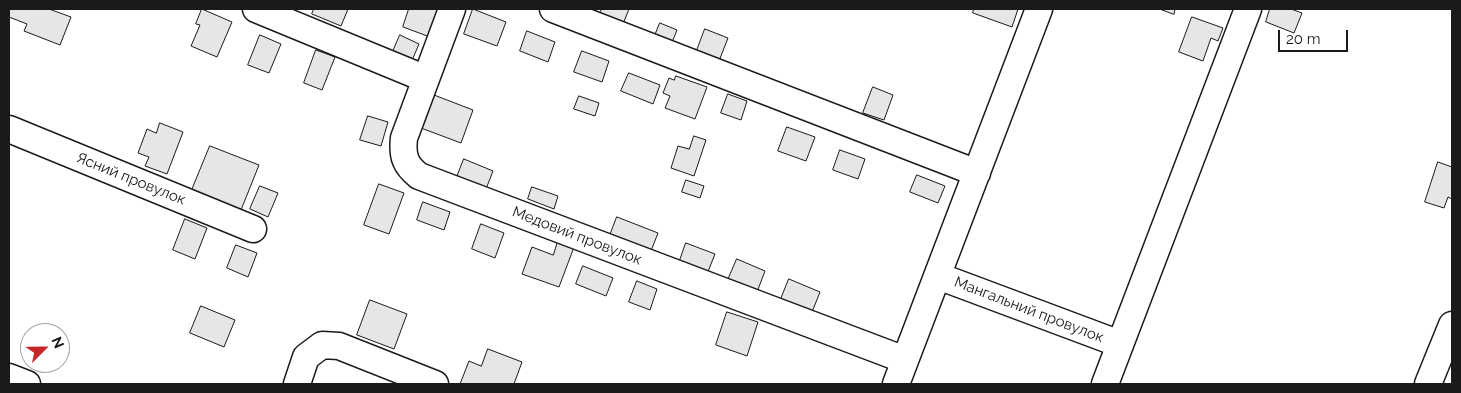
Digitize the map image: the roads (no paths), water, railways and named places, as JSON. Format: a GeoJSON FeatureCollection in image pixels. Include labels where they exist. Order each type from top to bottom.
{"type":"FeatureCollection","features":[{"type":"Feature","properties":{"kind":"street"},"geometry":{"type":"LineString","coordinates":[[256,9],[426,79]]}},
{"type":"Feature","properties":{"kind":"street","name":"Медовий провулок"},"geometry":{"type":"LineString","coordinates":[[452,9],[404,138],[405,161],[411,170],[419,176],[906,360]]}},
{"type":"Feature","properties":{"kind":"street"},"geometry":{"type":"LineString","coordinates":[[552,9],[977,173]]}},
{"type":"Feature","properties":{"kind":"street"},"geometry":{"type":"LineString","coordinates":[[896,384],[1039,9]]}},
{"type":"Feature","properties":{"kind":"street"},"geometry":{"type":"LineString","coordinates":[[1105,384],[1248,9]]}},
{"type":"Feature","properties":{"kind":"street","name":"Ясний провулок"},"geometry":{"type":"LineString","coordinates":[[9,129],[253,229]]}},
{"type":"Feature","properties":{"kind":"street","name":"Мангальний провулок"},"geometry":{"type":"LineString","coordinates":[[938,276],[1120,344]]}},
{"type":"Feature","properties":{"kind":"street"},"geometry":{"type":"LineString","coordinates":[[1428,384],[1452,325]]}},
{"type":"Feature","properties":{"kind":"street"},"geometry":{"type":"LineString","coordinates":[[297,384],[306,357],[322,345],[339,346],[435,384]]}},
{"type":"Feature","properties":{"kind":"street"},"geometry":{"type":"LineString","coordinates":[[9,377],[27,384]]}}]}
